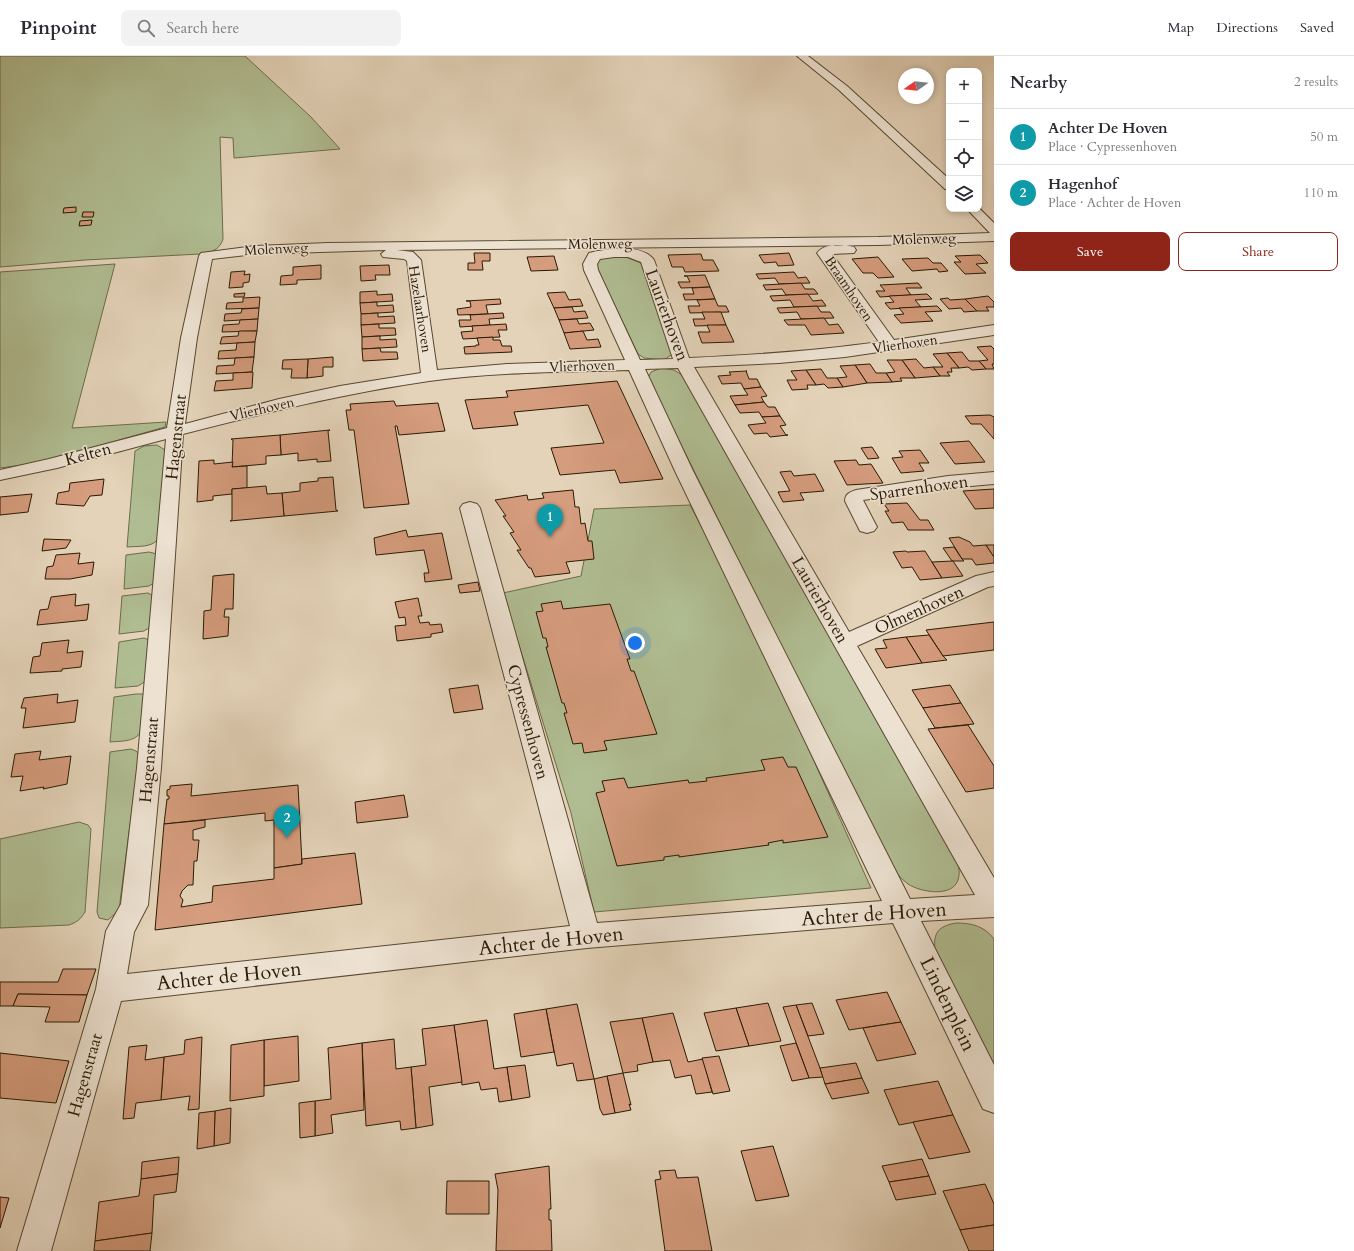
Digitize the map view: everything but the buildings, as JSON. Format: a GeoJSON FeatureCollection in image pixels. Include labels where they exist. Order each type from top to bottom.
{"type":"FeatureCollection","features":[{"type":"Feature","properties":{"kind":"street"},"geometry":{"type":"LineString","coordinates":[[802,56],[826,73],[946,183]]}},
{"type":"Feature","properties":{"kind":"street"},"geometry":{"type":"LineString","coordinates":[[975,212],[993,239]]}},
{"type":"Feature","properties":{"kind":"street","name":"Molenweg"},"geometry":{"type":"LineString","coordinates":[[212,258],[255,250],[328,247],[993,239]]}},
{"type":"Feature","properties":{"kind":"street","name":"Braamhoven"},"geometry":{"type":"LineString","coordinates":[[890,346],[824,256],[824,251],[993,239]]}},
{"type":"Feature","properties":{"kind":"street","name":"Laurierhoven"},"geometry":{"type":"LineString","coordinates":[[901,911],[684,471],[591,270],[590,264],[594,256],[606,253],[623,252],[638,255],[647,260],[683,363],[994,904]]}},
{"type":"Feature","properties":{"kind":"street","name":"Hazelaarhoven"},"geometry":{"type":"LineString","coordinates":[[212,258],[401,254],[412,258],[414,260],[421,305],[430,376]]}},
{"type":"Feature","properties":{"kind":"street","name":"Hagenstraat"},"geometry":{"type":"LineString","coordinates":[[34,1251],[110,989],[120,931],[134,905],[149,768],[175,431],[189,338],[212,258]]}},
{"type":"Feature","properties":{"kind":"street","name":"Vlierhoven"},"geometry":{"type":"LineString","coordinates":[[175,431],[279,404],[355,388],[430,376],[507,369],[779,358],[890,346],[994,330]]}},
{"type":"Feature","properties":{"kind":"street","name":"Kelten"},"geometry":{"type":"LineString","coordinates":[[0,475],[51,464],[175,431]]}},
{"type":"Feature","properties":{"kind":"street","name":"Sparrenhoven"},"geometry":{"type":"LineString","coordinates":[[867,527],[854,501],[856,496],[948,482],[994,478]]}},
{"type":"Feature","properties":{"kind":"street","name":"Cypressenhoven"},"geometry":{"type":"LineString","coordinates":[[470,508],[587,936]]}},
{"type":"Feature","properties":{"kind":"street","name":"Olmenhoven"},"geometry":{"type":"LineString","coordinates":[[844,643],[990,585]]}},
{"type":"Feature","properties":{"kind":"street","name":"Achter de Hoven"},"geometry":{"type":"LineString","coordinates":[[110,989],[587,936],[994,904]]}},
{"type":"Feature","properties":{"kind":"street","name":"Lindenplein"},"geometry":{"type":"LineString","coordinates":[[901,911],[994,1098]]}},
{"type":"Feature","properties":{"kind":"green space"},"geometry":{"type":"Polygon","coordinates":[[[0,56],[245,56],[311,117],[340,149],[234,158],[233,138],[220,137],[223,239],[220,246],[211,252],[200,254],[85,260],[0,267],[0,56]]]}},
{"type":"Feature","properties":{"kind":"green space"},"geometry":{"type":"Polygon","coordinates":[[[623,256],[641,263],[674,353],[664,360],[644,358],[638,354],[595,264],[597,260],[604,258],[623,256]]]}},
{"type":"Feature","properties":{"kind":"green space"},"geometry":{"type":"Polygon","coordinates":[[[115,264],[72,428],[166,422],[165,427],[37,463],[0,468],[0,272],[115,264]]]}},
{"type":"Feature","properties":{"kind":"green space"},"geometry":{"type":"Polygon","coordinates":[[[661,368],[674,370],[682,375],[955,856],[959,868],[959,877],[955,886],[943,891],[935,892],[913,887],[903,880],[890,866],[648,378],[651,372],[661,368]]]}},
{"type":"Feature","properties":{"kind":"green space"},"geometry":{"type":"Polygon","coordinates":[[[157,445],[165,450],[158,539],[152,544],[127,547],[135,451],[144,446],[157,445]]]}},
{"type":"Feature","properties":{"kind":"green space"},"geometry":{"type":"Polygon","coordinates":[[[690,505],[753,625],[871,888],[594,912],[571,813],[503,593],[581,576],[594,509],[690,505]]]}},
{"type":"Feature","properties":{"kind":"green space"},"geometry":{"type":"Polygon","coordinates":[[[149,552],[157,554],[154,583],[149,586],[124,589],[126,555],[149,552]]]}},
{"type":"Feature","properties":{"kind":"green space"},"geometry":{"type":"Polygon","coordinates":[[[148,593],[155,597],[149,628],[144,631],[119,634],[122,596],[148,593]]]}},
{"type":"Feature","properties":{"kind":"green space"},"geometry":{"type":"Polygon","coordinates":[[[144,638],[149,640],[146,681],[138,686],[115,688],[119,642],[144,638]]]}},
{"type":"Feature","properties":{"kind":"green space"},"geometry":{"type":"Polygon","coordinates":[[[143,694],[146,697],[140,733],[131,740],[110,742],[114,697],[143,694]]]}},
{"type":"Feature","properties":{"kind":"green space"},"geometry":{"type":"Polygon","coordinates":[[[131,749],[139,754],[119,910],[108,920],[99,918],[97,912],[110,752],[131,749]]]}},
{"type":"Feature","properties":{"kind":"green space"},"geometry":{"type":"Polygon","coordinates":[[[79,822],[88,825],[91,829],[85,912],[83,915],[74,923],[69,925],[0,928],[0,839],[79,822]]]}},
{"type":"Feature","properties":{"kind":"green space"},"geometry":{"type":"Polygon","coordinates":[[[956,923],[982,928],[994,939],[994,1066],[935,950],[935,939],[938,931],[945,926],[956,923]]]}},
{"type":"Feature","properties":{"kind":"place","name":"Achter De Hoven"},"geometry":{"type":"Point","coordinates":[550,537]}},
{"type":"Feature","properties":{"kind":"place","name":"Hagenhof"},"geometry":{"type":"Point","coordinates":[287,838]}}]}
